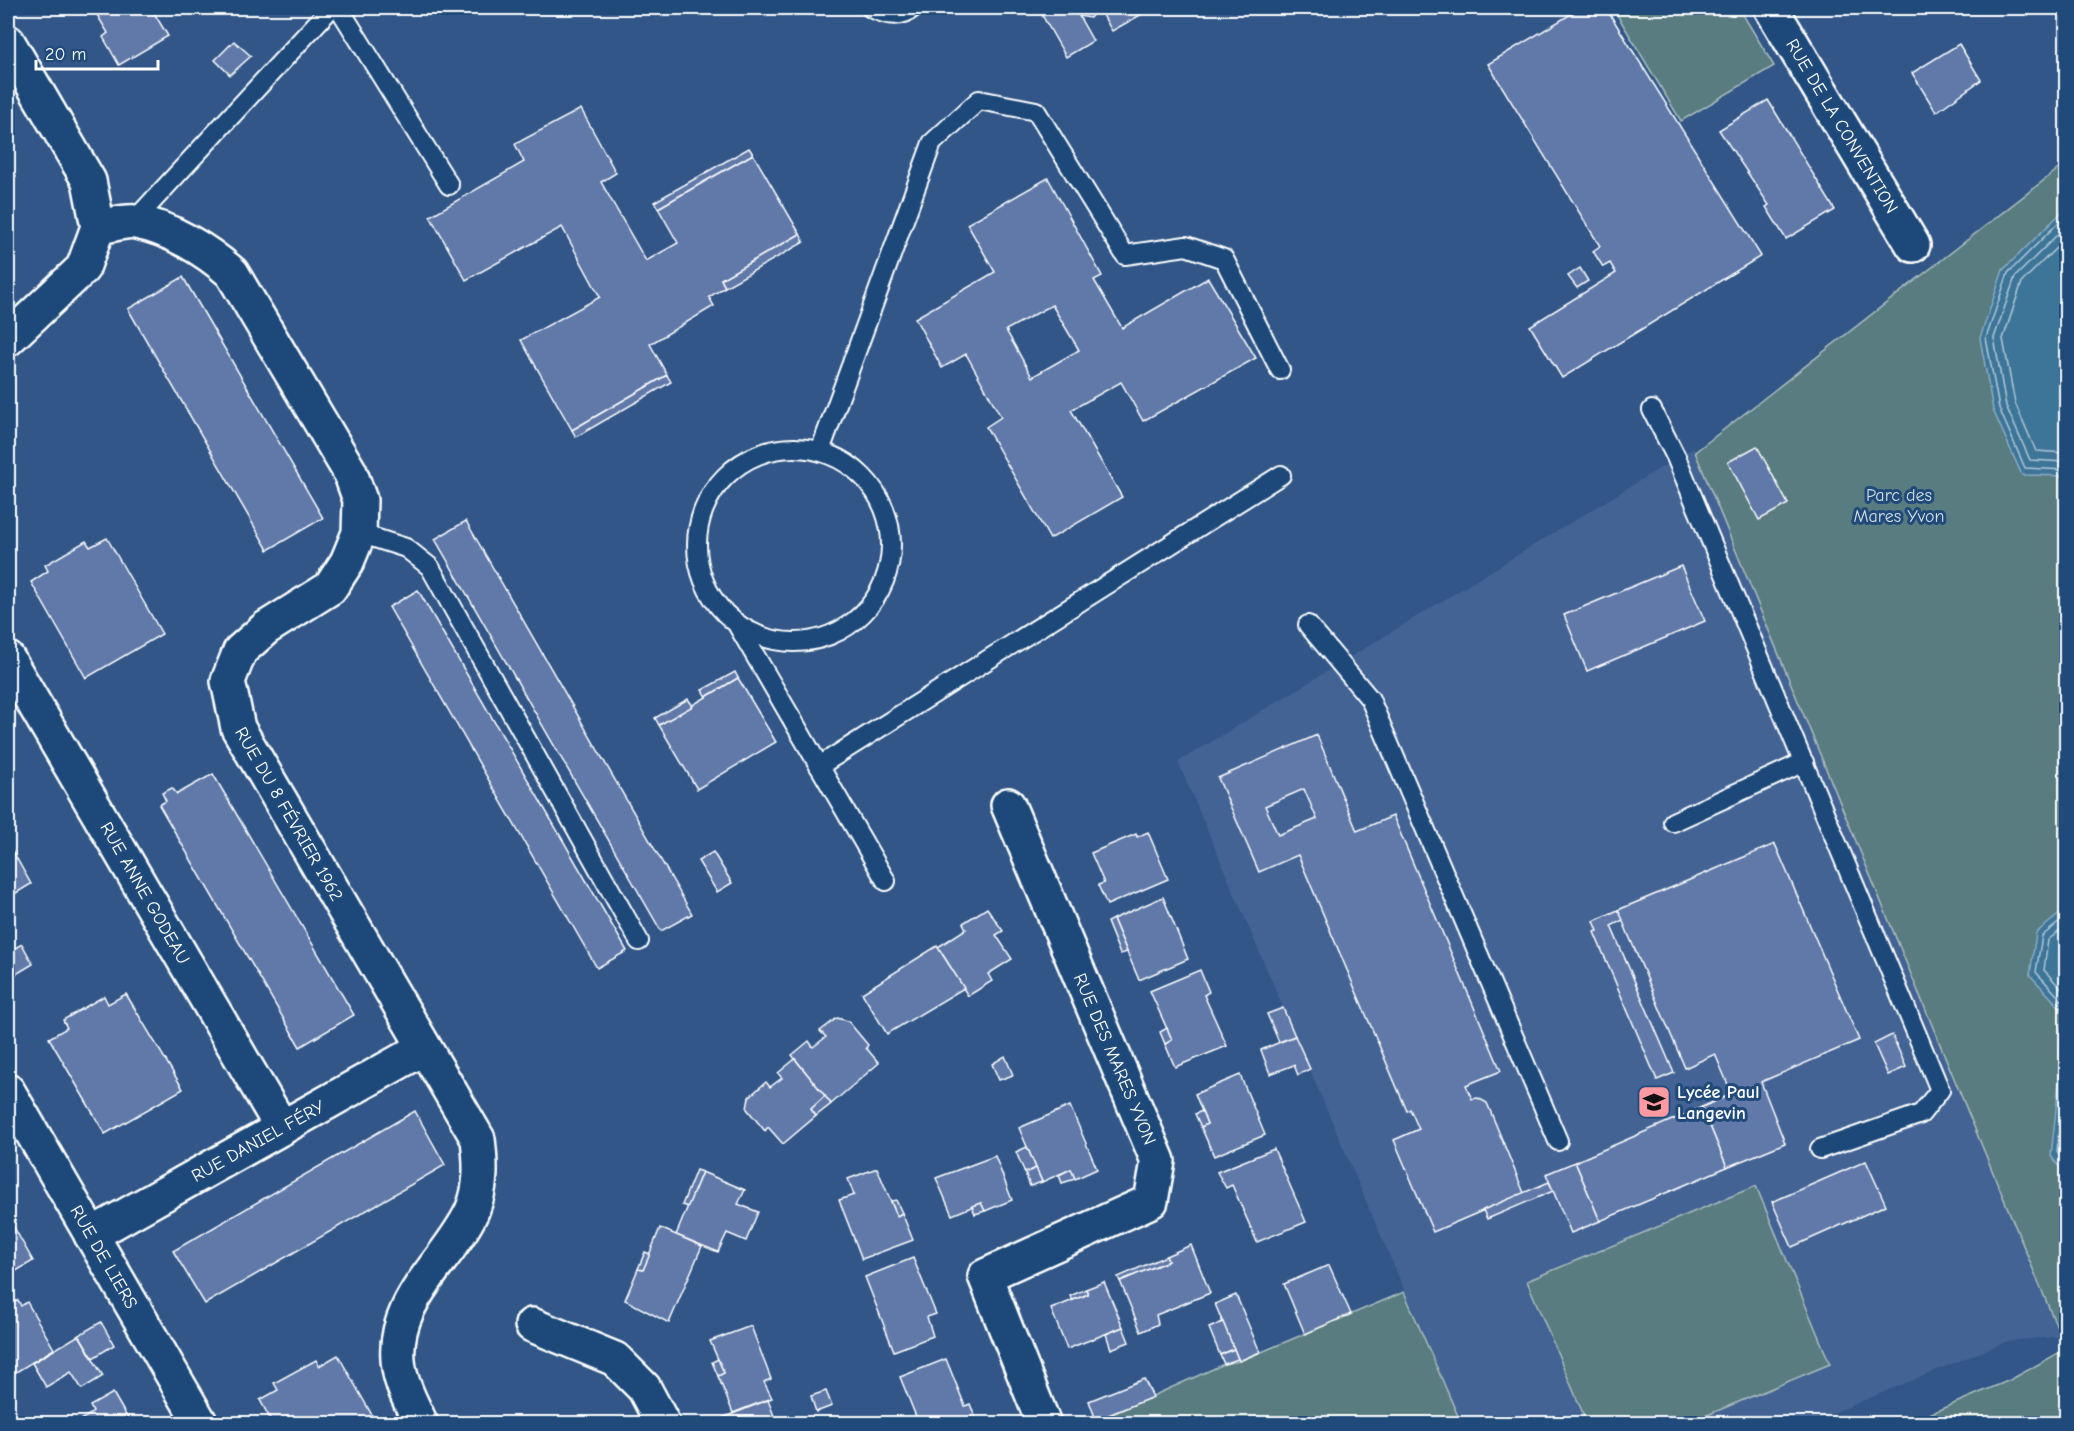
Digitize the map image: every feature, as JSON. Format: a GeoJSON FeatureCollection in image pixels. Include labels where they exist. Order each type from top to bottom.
{"type":"FeatureCollection","features":[{"type":"Feature","properties":{"kind":"street","name":"RUE DE LA CONVENTION"},"geometry":{"type":"LineString","coordinates":[[1772,8],[1913,245]]}},
{"type":"Feature","properties":{"kind":"street"},"geometry":{"type":"LineString","coordinates":[[8,42],[89,181],[98,227],[83,268],[8,339]]}},
{"type":"Feature","properties":{"kind":"street","name":"RUE DU 8 FÉVRIER 1962"},"geometry":{"type":"LineString","coordinates":[[98,227],[134,221],[181,238],[210,253],[232,273],[350,472],[360,500],[359,532],[347,562],[330,588],[266,628],[240,651],[228,681],[238,728],[478,1139],[482,1171],[472,1210],[416,1293],[405,1315],[399,1338],[399,1368],[421,1424]]}},
{"type":"Feature","properties":{"kind":"street","name":"RUE ANNE GODEAU"},"geometry":{"type":"LineString","coordinates":[[8,659],[282,1128]]}},
{"type":"Feature","properties":{"kind":"street","name":"RUE DES MARES YVON"},"geometry":{"type":"LineString","coordinates":[[1008,805],[1158,1161],[1150,1201],[984,1276],[1044,1424]]}},
{"type":"Feature","properties":{"kind":"street","name":"RUE DANIEL FÉRY"},"geometry":{"type":"LineString","coordinates":[[92,1235],[424,1048]]}},
{"type":"Feature","properties":{"kind":"street","name":"RUE DE LIERS"},"geometry":{"type":"LineString","coordinates":[[8,1091],[201,1424]]}},
{"type":"Feature","properties":{"kind":"street"},"geometry":{"type":"LineString","coordinates":[[532,1325],[615,1359],[644,1388],[663,1424]]}},
{"type":"Feature","properties":{"kind":"lane"},"geometry":{"type":"LineString","coordinates":[[134,221],[331,8]]}},
{"type":"Feature","properties":{"kind":"lane"},"geometry":{"type":"LineString","coordinates":[[339,8],[449,185]]}},
{"type":"Feature","properties":{"kind":"lane"},"geometry":{"type":"LineString","coordinates":[[871,8],[882,14],[895,15],[913,8]]}},
{"type":"Feature","properties":{"kind":"lane"},"geometry":{"type":"LineString","coordinates":[[819,451],[932,143],[979,100],[1036,111],[1125,255],[1186,246],[1224,259],[1280,370]]}},
{"type":"Feature","properties":{"kind":"lane"},"geometry":{"type":"LineString","coordinates":[[1652,410],[1676,458],[1940,1089],[1921,1114],[1820,1149]]}},
{"type":"Feature","properties":{"kind":"lane"},"geometry":{"type":"LineString","coordinates":[[797,447],[819,451],[841,460],[859,473],[874,490],[885,510],[890,532],[891,555],[881,587],[862,615],[843,629],[823,638],[801,642],[778,641],[756,635],[736,623],[720,608],[707,590],[696,546],[699,524],[706,503],[718,483],[734,468],[753,456],[775,449],[797,447]]}},
{"type":"Feature","properties":{"kind":"lane"},"geometry":{"type":"LineString","coordinates":[[819,766],[1281,475]]}},
{"type":"Feature","properties":{"kind":"lane"},"geometry":{"type":"LineString","coordinates":[[359,532],[406,548],[430,567],[639,941]]}},
{"type":"Feature","properties":{"kind":"lane"},"geometry":{"type":"LineString","coordinates":[[736,623],[886,881]]}},
{"type":"Feature","properties":{"kind":"lane"},"geometry":{"type":"LineString","coordinates":[[1308,625],[1370,699],[1558,1142]]}},
{"type":"Feature","properties":{"kind":"lane"},"geometry":{"type":"LineString","coordinates":[[1673,822],[1804,762]]}},
{"type":"Feature","properties":{"kind":"shaded area","name":"Lycée Paul Langevin"},"geometry":{"type":"Polygon","coordinates":[[[1693,448],[1901,919],[2066,1336],[2008,1341],[1809,1423],[1461,1423],[1178,762],[1693,448]]]}},
{"type":"Feature","properties":{"kind":"green space"},"geometry":{"type":"Polygon","coordinates":[[[1613,8],[1739,8],[1774,66],[1681,121],[1613,8]]]}},
{"type":"Feature","properties":{"kind":"green space","name":"Parc des Mares Yvon"},"geometry":{"type":"Polygon","coordinates":[[[2066,163],[2066,1349],[1695,452],[2066,163]]]}},
{"type":"Feature","properties":{"kind":"green space"},"geometry":{"type":"Polygon","coordinates":[[[1756,1186],[1830,1364],[1688,1423],[1587,1423],[1527,1281],[1756,1186]]]}},
{"type":"Feature","properties":{"kind":"green space"},"geometry":{"type":"Polygon","coordinates":[[[1404,1292],[1461,1423],[1090,1424],[1224,1364],[1240,1361],[1404,1292]]]}},
{"type":"Feature","properties":{"kind":"green space"},"geometry":{"type":"Polygon","coordinates":[[[2066,1349],[2066,1423],[1908,1423],[2010,1380],[2066,1349]]]}},
{"type":"Feature","properties":{"kind":"water"},"geometry":{"type":"Polygon","coordinates":[[[2066,208],[2066,476],[2022,475],[1993,410],[1980,338],[2003,270],[2066,208]]]}},
{"type":"Feature","properties":{"kind":"water"},"geometry":{"type":"Polygon","coordinates":[[[2066,909],[2066,1014],[2030,975],[2036,933],[2066,909]]]}},
{"type":"Feature","properties":{"kind":"water"},"geometry":{"type":"Polygon","coordinates":[[[2066,1024],[2066,1176],[2051,1156],[2059,1081],[2061,1029],[2066,1024]]]}},
{"type":"Feature","properties":{"kind":"building"},"geometry":{"type":"Polygon","coordinates":[[[93,8],[151,8],[168,36],[119,65],[103,37],[108,33],[93,8]]]}},
{"type":"Feature","properties":{"kind":"building"},"geometry":{"type":"Polygon","coordinates":[[[1038,8],[1098,8],[1090,18],[1079,16],[1093,41],[1066,57],[1038,8]]]}},
{"type":"Feature","properties":{"kind":"building"},"geometry":{"type":"Polygon","coordinates":[[[1099,8],[1153,8],[1112,31],[1099,8]]]}},
{"type":"Feature","properties":{"kind":"building"},"geometry":{"type":"Polygon","coordinates":[[[1581,8],[1606,8],[1761,256],[1562,378],[1530,326],[1616,273],[1610,263],[1603,267],[1593,251],[1600,246],[1488,64],[1581,8]]]}},
{"type":"Feature","properties":{"kind":"building"},"geometry":{"type":"Polygon","coordinates":[[[234,41],[251,56],[230,75],[215,60],[234,41]]]}},
{"type":"Feature","properties":{"kind":"building"},"geometry":{"type":"Polygon","coordinates":[[[1959,44],[1981,80],[1936,112],[1912,73],[1959,44]]]}},
{"type":"Feature","properties":{"kind":"building"},"geometry":{"type":"Polygon","coordinates":[[[1768,100],[1835,210],[1786,239],[1766,207],[1769,205],[1719,130],[1768,100]]]}},
{"type":"Feature","properties":{"kind":"building"},"geometry":{"type":"Polygon","coordinates":[[[581,109],[616,173],[601,182],[646,261],[678,243],[658,208],[753,154],[800,234],[721,279],[725,287],[709,297],[714,306],[650,344],[667,375],[572,430],[521,340],[600,297],[562,227],[466,280],[430,216],[524,162],[515,144],[581,109]]]}},
{"type":"Feature","properties":{"kind":"building"},"geometry":{"type":"Polygon","coordinates":[[[749,148],[753,154],[658,208],[654,202],[749,148]]]}},
{"type":"Feature","properties":{"kind":"building"},"geometry":{"type":"Polygon","coordinates":[[[8,161],[16,176],[8,181],[8,161]]]}},
{"type":"Feature","properties":{"kind":"building"},"geometry":{"type":"Polygon","coordinates":[[[1048,178],[1102,276],[1094,280],[1122,328],[1208,278],[1256,358],[1143,421],[1121,382],[1071,410],[1122,497],[1050,539],[986,427],[1001,417],[966,354],[942,368],[915,318],[995,272],[967,224],[1048,178]],[[1052,305],[1006,330],[1032,377],[1079,350],[1052,305]]]}},
{"type":"Feature","properties":{"kind":"building"},"geometry":{"type":"Polygon","coordinates":[[[800,234],[804,242],[725,287],[721,279],[800,234]]]}},
{"type":"Feature","properties":{"kind":"building"},"geometry":{"type":"Polygon","coordinates":[[[1580,268],[1588,281],[1577,288],[1568,276],[1580,268]]]}},
{"type":"Feature","properties":{"kind":"building"},"geometry":{"type":"Polygon","coordinates":[[[183,277],[323,518],[268,550],[128,309],[183,277]]]}},
{"type":"Feature","properties":{"kind":"building"},"geometry":{"type":"Polygon","coordinates":[[[667,375],[671,382],[576,437],[572,430],[667,375]]]}},
{"type":"Feature","properties":{"kind":"building"},"geometry":{"type":"Polygon","coordinates":[[[1757,446],[1788,504],[1759,520],[1728,462],[1757,446]]]}},
{"type":"Feature","properties":{"kind":"building"},"geometry":{"type":"Polygon","coordinates":[[[466,521],[692,914],[661,931],[435,539],[466,521]]]}},
{"type":"Feature","properties":{"kind":"building"},"geometry":{"type":"Polygon","coordinates":[[[107,538],[162,634],[86,678],[31,582],[48,571],[45,565],[86,541],[90,547],[107,538]]]}},
{"type":"Feature","properties":{"kind":"building"},"geometry":{"type":"Polygon","coordinates":[[[1681,566],[1705,621],[1587,671],[1564,615],[1681,566]]]}},
{"type":"Feature","properties":{"kind":"building"},"geometry":{"type":"Polygon","coordinates":[[[418,590],[627,951],[597,968],[389,607],[418,590]]]}},
{"type":"Feature","properties":{"kind":"building"},"geometry":{"type":"Polygon","coordinates":[[[735,672],[738,678],[706,697],[702,690],[735,672]]]}},
{"type":"Feature","properties":{"kind":"building"},"geometry":{"type":"Polygon","coordinates":[[[738,678],[776,742],[697,789],[659,725],[738,678]]]}},
{"type":"Feature","properties":{"kind":"building"},"geometry":{"type":"Polygon","coordinates":[[[688,699],[693,706],[659,725],[655,718],[688,699]]]}},
{"type":"Feature","properties":{"kind":"building"},"geometry":{"type":"Polygon","coordinates":[[[1317,735],[1357,831],[1393,816],[1501,1071],[1466,1085],[1472,1099],[1478,1098],[1487,1103],[1524,1193],[1433,1232],[1394,1140],[1419,1129],[1410,1109],[1407,1111],[1298,855],[1259,872],[1218,778],[1317,735]],[[1304,789],[1265,806],[1278,835],[1317,819],[1304,789]]]}},
{"type":"Feature","properties":{"kind":"building"},"geometry":{"type":"Polygon","coordinates":[[[213,774],[354,1015],[300,1047],[159,805],[166,801],[162,793],[172,788],[177,794],[213,774]]]}},
{"type":"Feature","properties":{"kind":"building"},"geometry":{"type":"Polygon","coordinates":[[[1148,832],[1168,879],[1107,905],[1098,885],[1104,883],[1091,853],[1136,834],[1137,837],[1148,832]]]}},
{"type":"Feature","properties":{"kind":"building"},"geometry":{"type":"Polygon","coordinates":[[[8,843],[31,884],[8,898],[8,843]]]}},
{"type":"Feature","properties":{"kind":"building"},"geometry":{"type":"Polygon","coordinates":[[[1775,844],[1859,1040],[1761,1082],[1785,1143],[1727,1167],[1702,1107],[1732,1094],[1715,1054],[1685,1068],[1618,910],[1775,844]]]}},
{"type":"Feature","properties":{"kind":"building"},"geometry":{"type":"Polygon","coordinates":[[[713,852],[732,883],[717,892],[698,861],[713,852]]]}},
{"type":"Feature","properties":{"kind":"building"},"geometry":{"type":"Polygon","coordinates":[[[1163,897],[1188,959],[1139,980],[1113,919],[1163,897]]]}},
{"type":"Feature","properties":{"kind":"building"},"geometry":{"type":"Polygon","coordinates":[[[987,908],[1003,931],[996,935],[1012,959],[988,974],[992,981],[968,996],[938,947],[966,929],[963,923],[987,908]]]}},
{"type":"Feature","properties":{"kind":"building"},"geometry":{"type":"Polygon","coordinates":[[[1618,910],[1623,920],[1611,926],[1674,1073],[1657,1080],[1594,932],[1598,931],[1594,921],[1618,910]]]}},
{"type":"Feature","properties":{"kind":"building"},"geometry":{"type":"Polygon","coordinates":[[[1113,919],[1127,952],[1120,954],[1107,922],[1113,919]]]}},
{"type":"Feature","properties":{"kind":"building"},"geometry":{"type":"Polygon","coordinates":[[[22,944],[33,964],[13,976],[8,966],[8,952],[22,944]]]}},
{"type":"Feature","properties":{"kind":"building"},"geometry":{"type":"Polygon","coordinates":[[[937,946],[964,988],[887,1034],[862,993],[937,946]]]}},
{"type":"Feature","properties":{"kind":"building"},"geometry":{"type":"Polygon","coordinates":[[[1200,970],[1209,992],[1204,995],[1227,1046],[1175,1067],[1165,1044],[1172,1040],[1150,991],[1200,970]]]}},
{"type":"Feature","properties":{"kind":"building"},"geometry":{"type":"Polygon","coordinates":[[[126,994],[183,1089],[105,1134],[49,1038],[67,1028],[63,1020],[104,996],[108,1004],[126,994]]]}},
{"type":"Feature","properties":{"kind":"building"},"geometry":{"type":"Polygon","coordinates":[[[1283,1008],[1295,1036],[1279,1042],[1267,1014],[1283,1008]]]}},
{"type":"Feature","properties":{"kind":"building"},"geometry":{"type":"Polygon","coordinates":[[[837,1018],[848,1021],[868,1045],[866,1048],[879,1063],[831,1104],[792,1055],[809,1041],[813,1047],[826,1037],[820,1031],[837,1018]]]}},
{"type":"Feature","properties":{"kind":"building"},"geometry":{"type":"Polygon","coordinates":[[[1167,1028],[1172,1040],[1165,1044],[1160,1032],[1167,1028]]]}},
{"type":"Feature","properties":{"kind":"building"},"geometry":{"type":"Polygon","coordinates":[[[1892,1035],[1906,1067],[1888,1075],[1874,1044],[1892,1035]]]}},
{"type":"Feature","properties":{"kind":"building"},"geometry":{"type":"Polygon","coordinates":[[[1295,1036],[1310,1069],[1298,1075],[1294,1065],[1270,1074],[1261,1050],[1295,1036]]]}},
{"type":"Feature","properties":{"kind":"building"},"geometry":{"type":"Polygon","coordinates":[[[1005,1056],[1013,1075],[999,1080],[992,1064],[1005,1056]]]}},
{"type":"Feature","properties":{"kind":"building"},"geometry":{"type":"Polygon","coordinates":[[[795,1059],[825,1096],[811,1109],[816,1116],[783,1144],[768,1127],[765,1131],[747,1109],[749,1097],[766,1082],[770,1087],[782,1078],[778,1073],[795,1059]]]}},
{"type":"Feature","properties":{"kind":"building"},"geometry":{"type":"Polygon","coordinates":[[[1240,1075],[1265,1135],[1214,1156],[1201,1127],[1207,1124],[1195,1094],[1240,1075]]]}},
{"type":"Feature","properties":{"kind":"building"},"geometry":{"type":"Polygon","coordinates":[[[825,1096],[831,1104],[816,1116],[811,1109],[825,1096]]]}},
{"type":"Feature","properties":{"kind":"building"},"geometry":{"type":"Polygon","coordinates":[[[1070,1106],[1097,1169],[1075,1179],[1071,1169],[1042,1182],[1019,1128],[1070,1106]]]}},
{"type":"Feature","properties":{"kind":"building"},"geometry":{"type":"Polygon","coordinates":[[[1702,1107],[1727,1167],[1600,1221],[1575,1162],[1702,1107]]]}},
{"type":"Feature","properties":{"kind":"building"},"geometry":{"type":"Polygon","coordinates":[[[415,1111],[445,1165],[205,1304],[173,1251],[415,1111]]]}},
{"type":"Feature","properties":{"kind":"building"},"geometry":{"type":"Polygon","coordinates":[[[1202,1111],[1207,1124],[1201,1127],[1195,1114],[1202,1111]]]}},
{"type":"Feature","properties":{"kind":"building"},"geometry":{"type":"Polygon","coordinates":[[[1027,1147],[1036,1168],[1025,1173],[1016,1152],[1027,1147]]]}},
{"type":"Feature","properties":{"kind":"building"},"geometry":{"type":"Polygon","coordinates":[[[1274,1149],[1306,1222],[1257,1242],[1232,1185],[1226,1188],[1217,1172],[1274,1149]]]}},
{"type":"Feature","properties":{"kind":"building"},"geometry":{"type":"Polygon","coordinates":[[[995,1156],[1012,1200],[985,1211],[981,1203],[952,1215],[936,1178],[995,1156]]]}},
{"type":"Feature","properties":{"kind":"building"},"geometry":{"type":"Polygon","coordinates":[[[1866,1161],[1886,1205],[1792,1247],[1772,1202],[1866,1161]]]}},
{"type":"Feature","properties":{"kind":"building"},"geometry":{"type":"Polygon","coordinates":[[[1575,1162],[1600,1221],[1571,1233],[1546,1174],[1575,1162]]]}},
{"type":"Feature","properties":{"kind":"building"},"geometry":{"type":"Polygon","coordinates":[[[877,1168],[897,1216],[902,1213],[913,1240],[862,1259],[839,1200],[854,1195],[848,1179],[877,1168]]]}},
{"type":"Feature","properties":{"kind":"building"},"geometry":{"type":"Polygon","coordinates":[[[1036,1168],[1042,1182],[1030,1186],[1025,1173],[1036,1168]]]}},
{"type":"Feature","properties":{"kind":"building"},"geometry":{"type":"Polygon","coordinates":[[[1071,1169],[1075,1179],[1062,1183],[1059,1175],[1071,1169]]]}},
{"type":"Feature","properties":{"kind":"building"},"geometry":{"type":"Polygon","coordinates":[[[696,1170],[702,1172],[688,1207],[682,1205],[696,1170]]]}},
{"type":"Feature","properties":{"kind":"building"},"geometry":{"type":"Polygon","coordinates":[[[702,1172],[745,1190],[738,1204],[758,1212],[746,1241],[727,1233],[718,1252],[676,1235],[702,1172]]]}},
{"type":"Feature","properties":{"kind":"building"},"geometry":{"type":"Polygon","coordinates":[[[1549,1182],[1553,1191],[1487,1219],[1483,1210],[1549,1182]]]}},
{"type":"Feature","properties":{"kind":"building"},"geometry":{"type":"Polygon","coordinates":[[[896,1200],[902,1213],[897,1216],[891,1201],[896,1200]]]}},
{"type":"Feature","properties":{"kind":"building"},"geometry":{"type":"Polygon","coordinates":[[[981,1203],[985,1211],[975,1214],[972,1206],[981,1203]]]}},
{"type":"Feature","properties":{"kind":"building"},"geometry":{"type":"Polygon","coordinates":[[[11,1222],[33,1261],[8,1276],[8,1224],[11,1222]]]}},
{"type":"Feature","properties":{"kind":"building"},"geometry":{"type":"Polygon","coordinates":[[[660,1228],[702,1246],[669,1323],[625,1300],[638,1269],[643,1270],[660,1228]]]}},
{"type":"Feature","properties":{"kind":"building"},"geometry":{"type":"Polygon","coordinates":[[[1191,1245],[1210,1293],[1156,1315],[1158,1324],[1141,1332],[1120,1281],[1168,1261],[1166,1256],[1191,1245]]]}},
{"type":"Feature","properties":{"kind":"building"},"geometry":{"type":"Polygon","coordinates":[[[645,1252],[650,1254],[643,1270],[638,1269],[645,1252]]]}},
{"type":"Feature","properties":{"kind":"building"},"geometry":{"type":"Polygon","coordinates":[[[1166,1256],[1168,1261],[1120,1281],[1118,1277],[1166,1256]]]}},
{"type":"Feature","properties":{"kind":"building"},"geometry":{"type":"Polygon","coordinates":[[[913,1258],[936,1314],[927,1317],[933,1336],[894,1351],[865,1277],[913,1258]]]}},
{"type":"Feature","properties":{"kind":"building"},"geometry":{"type":"Polygon","coordinates":[[[1329,1265],[1351,1314],[1305,1334],[1284,1284],[1329,1265]]]}},
{"type":"Feature","properties":{"kind":"building"},"geometry":{"type":"Polygon","coordinates":[[[1104,1282],[1123,1327],[1067,1349],[1051,1309],[1088,1294],[1086,1289],[1104,1282]]]}},
{"type":"Feature","properties":{"kind":"building"},"geometry":{"type":"Polygon","coordinates":[[[1086,1289],[1088,1294],[1073,1300],[1070,1296],[1086,1289]]]}},
{"type":"Feature","properties":{"kind":"building"},"geometry":{"type":"Polygon","coordinates":[[[1236,1295],[1260,1352],[1239,1361],[1215,1304],[1236,1295]]]}},
{"type":"Feature","properties":{"kind":"building"},"geometry":{"type":"Polygon","coordinates":[[[18,1300],[21,1306],[27,1302],[54,1349],[8,1377],[8,1306],[18,1300]]]}},
{"type":"Feature","properties":{"kind":"building"},"geometry":{"type":"Polygon","coordinates":[[[101,1322],[114,1345],[93,1358],[79,1335],[101,1322]]]}},
{"type":"Feature","properties":{"kind":"building"},"geometry":{"type":"Polygon","coordinates":[[[1223,1322],[1234,1349],[1220,1355],[1209,1328],[1223,1322]]]}},
{"type":"Feature","properties":{"kind":"building"},"geometry":{"type":"Polygon","coordinates":[[[751,1326],[771,1379],[764,1382],[772,1398],[733,1413],[718,1376],[724,1373],[710,1341],[751,1326]]]}},
{"type":"Feature","properties":{"kind":"building"},"geometry":{"type":"Polygon","coordinates":[[[1123,1327],[1129,1342],[1111,1349],[1106,1334],[1123,1327]]]}},
{"type":"Feature","properties":{"kind":"building"},"geometry":{"type":"Polygon","coordinates":[[[79,1335],[103,1376],[82,1389],[71,1372],[46,1387],[32,1363],[79,1335]]]}},
{"type":"Feature","properties":{"kind":"building"},"geometry":{"type":"Polygon","coordinates":[[[1234,1349],[1238,1359],[1224,1364],[1220,1355],[1234,1349]]]}},
{"type":"Feature","properties":{"kind":"building"},"geometry":{"type":"Polygon","coordinates":[[[338,1355],[377,1424],[273,1424],[260,1400],[278,1390],[274,1383],[316,1360],[319,1366],[338,1355]]]}},
{"type":"Feature","properties":{"kind":"building"},"geometry":{"type":"Polygon","coordinates":[[[718,1359],[724,1373],[718,1376],[712,1362],[718,1359]]]}},
{"type":"Feature","properties":{"kind":"building"},"geometry":{"type":"Polygon","coordinates":[[[946,1359],[965,1406],[970,1404],[978,1424],[919,1424],[900,1377],[946,1359]]]}},
{"type":"Feature","properties":{"kind":"building"},"geometry":{"type":"Polygon","coordinates":[[[1144,1379],[1153,1397],[1096,1420],[1089,1401],[1144,1379]]]}},
{"type":"Feature","properties":{"kind":"building"},"geometry":{"type":"Polygon","coordinates":[[[826,1391],[832,1406],[816,1412],[811,1396],[826,1391]]]}},
{"type":"Feature","properties":{"kind":"building"},"geometry":{"type":"Polygon","coordinates":[[[113,1393],[131,1424],[75,1424],[93,1412],[90,1406],[113,1393]]]}},
{"type":"Feature","properties":{"kind":"building"},"geometry":{"type":"Polygon","coordinates":[[[768,1400],[777,1424],[724,1424],[722,1418],[768,1400]]]}},
{"type":"Feature","properties":{"kind":"place","name":"Lycée Paul Langevin"},"geometry":{"type":"Point","coordinates":[1654,1102]}}]}
